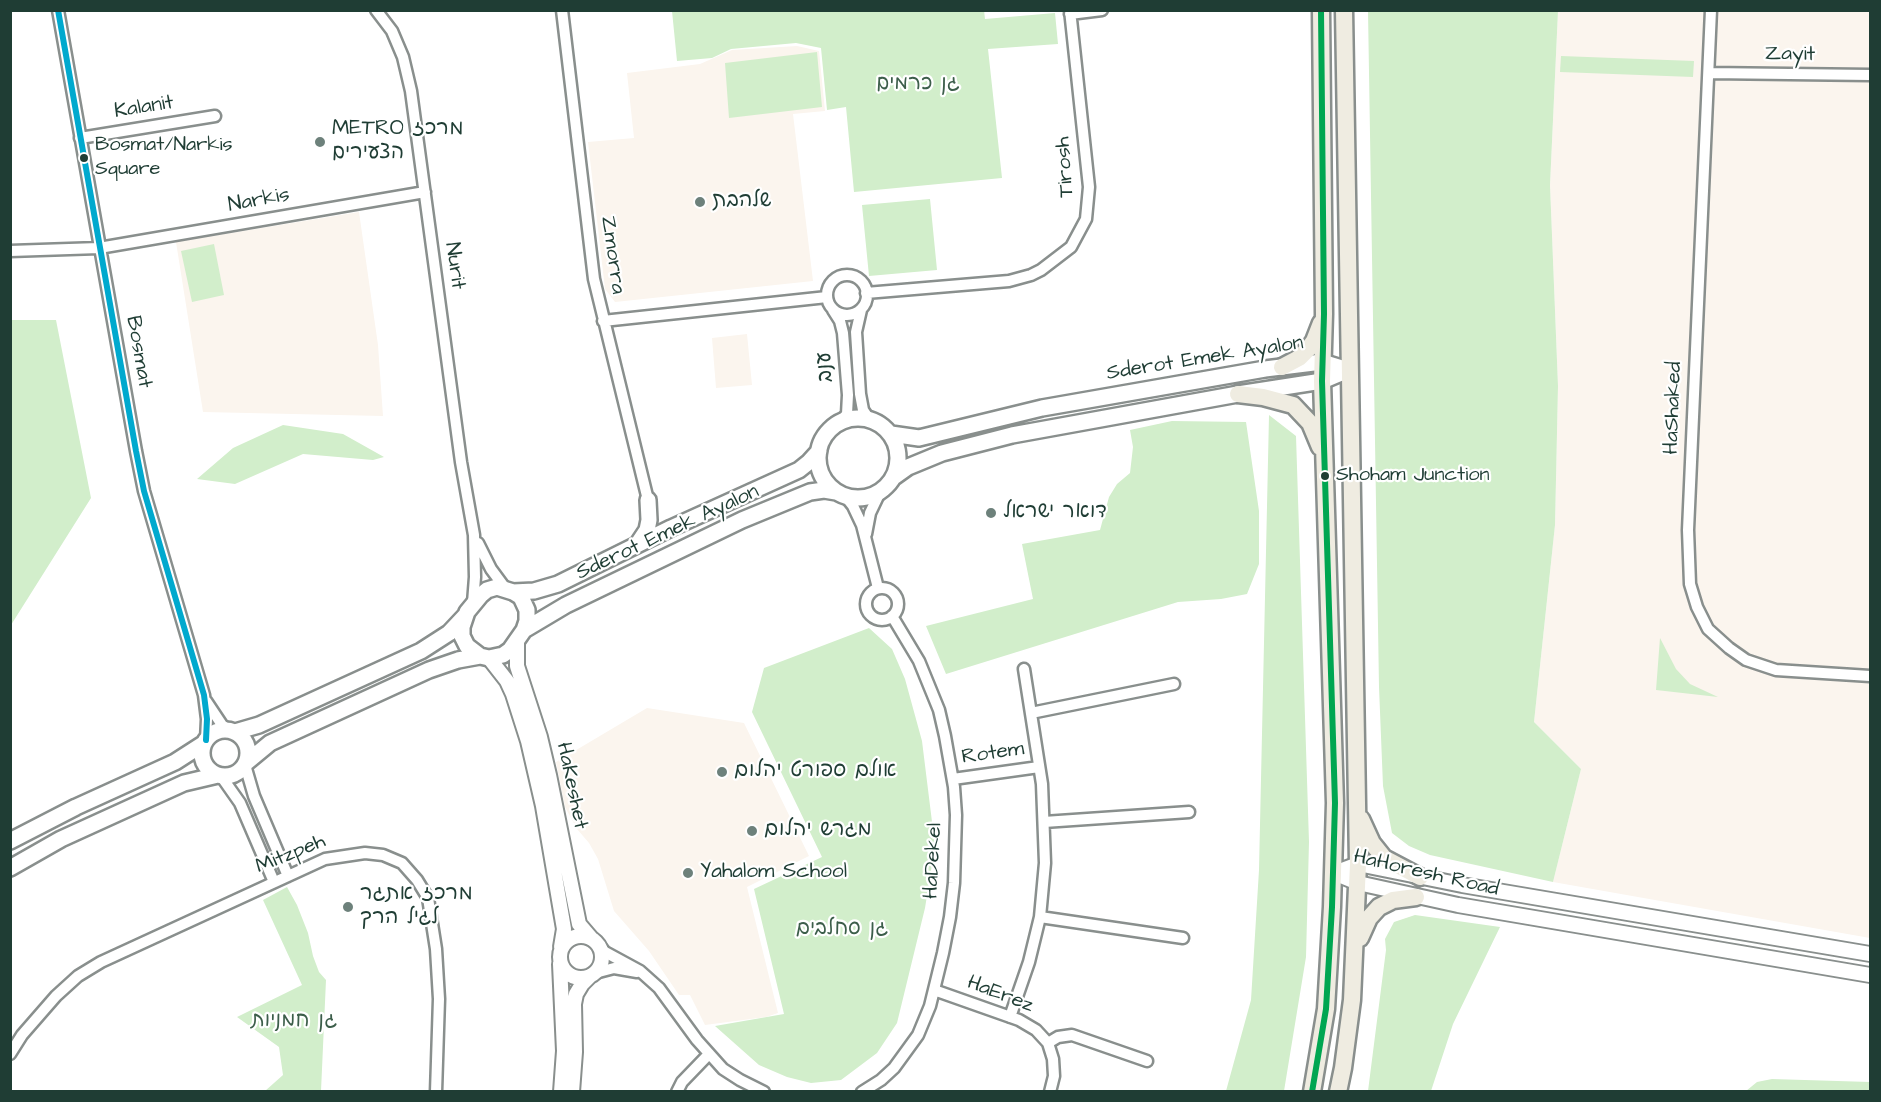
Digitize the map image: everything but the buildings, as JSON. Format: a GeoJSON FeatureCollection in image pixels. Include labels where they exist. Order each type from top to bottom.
{"type":"FeatureCollection","features":[{"type":"Feature","properties":{"kind":"main road"},"geometry":{"type":"LineString","coordinates":[[1312,1092],[1326,1009],[1334,873],[1335,803],[1322,381],[1324,314],[1321,10]]}},
{"type":"Feature","properties":{"kind":"main road"},"geometry":{"type":"LineString","coordinates":[[1338,1092],[1352,1000],[1358,883],[1344,10]]}},
{"type":"Feature","properties":{"kind":"main road"},"geometry":{"type":"LineString","coordinates":[[1282,367],[1299,358],[1308,348],[1314,340],[1324,314]]}},
{"type":"Feature","properties":{"kind":"main road","name":"Sderot Emek Ayalon"},"geometry":{"type":"LineString","coordinates":[[891,434],[920,438],[1042,408],[1282,367],[1322,362],[1348,370]]}},
{"type":"Feature","properties":{"kind":"main road","name":"Sderot Emek Ayalon"},"geometry":{"type":"LineString","coordinates":[[894,477],[908,467],[942,453],[1012,435],[1322,381],[1348,370]]}},
{"type":"Feature","properties":{"kind":"main road"},"geometry":{"type":"LineString","coordinates":[[1238,394],[1263,397],[1293,405],[1310,423],[1324,456]]}},
{"type":"Feature","properties":{"kind":"main road"},"geometry":{"type":"LineString","coordinates":[[857,418],[869,420],[881,425],[891,434],[896,444],[899,455],[894,477],[880,492],[866,498],[840,494],[827,484],[821,474],[818,463],[819,451],[827,432],[838,424],[857,418]]}},
{"type":"Feature","properties":{"kind":"main road","name":"Sderot Emek Ayalon"},"geometry":{"type":"LineString","coordinates":[[509,590],[534,591],[558,584],[799,470],[819,451]]}},
{"type":"Feature","properties":{"kind":"main road","name":"Sderot Emek Ayalon"},"geometry":{"type":"LineString","coordinates":[[521,635],[566,605],[742,520],[810,492],[824,490],[840,494]]}},
{"type":"Feature","properties":{"kind":"main road"},"geometry":{"type":"LineString","coordinates":[[648,500],[663,518],[681,524]]}},
{"type":"Feature","properties":{"kind":"main road"},"geometry":{"type":"LineString","coordinates":[[636,546],[647,530],[648,500]]}},
{"type":"Feature","properties":{"kind":"main road"},"geometry":{"type":"LineString","coordinates":[[10,841],[76,807],[175,762],[218,731],[232,731],[259,725],[421,651],[449,633],[487,590],[497,587],[509,590],[521,597],[528,610],[528,621],[521,635],[503,655],[458,660],[429,670],[276,740],[260,750],[236,774],[184,783],[69,835],[10,868]]}},
{"type":"Feature","properties":{"kind":"main road"},"geometry":{"type":"LineString","coordinates":[[469,610],[462,621],[462,636],[467,646],[484,657]]}},
{"type":"Feature","properties":{"kind":"main road"},"geometry":{"type":"LineString","coordinates":[[232,731],[246,742],[248,750],[246,763]]}},
{"type":"Feature","properties":{"kind":"main road"},"geometry":{"type":"LineString","coordinates":[[204,742],[201,752],[202,760],[210,771],[219,776]]}},
{"type":"Feature","properties":{"kind":"main road"},"geometry":{"type":"LineString","coordinates":[[1358,813],[1372,843],[1384,858],[1420,877]]}},
{"type":"Feature","properties":{"kind":"main road"},"geometry":{"type":"LineString","coordinates":[[1356,950],[1369,918],[1379,907],[1394,900],[1416,897]]}},
{"type":"Feature","properties":{"kind":"street","name":"Bosmat"},"geometry":{"type":"LineString","coordinates":[[58,10],[144,491],[204,695],[207,719],[204,742]]}},
{"type":"Feature","properties":{"kind":"street","name":"Nurit"},"geometry":{"type":"LineString","coordinates":[[376,10],[392,31],[403,57],[411,91],[461,462],[474,535],[475,577],[469,610]]}},
{"type":"Feature","properties":{"kind":"street","name":"Zmorra"},"geometry":{"type":"LineString","coordinates":[[562,10],[594,279],[648,500]]}},
{"type":"Feature","properties":{"kind":"street"},"geometry":{"type":"LineString","coordinates":[[1070,12],[1102,10]]}},
{"type":"Feature","properties":{"kind":"street","name":"HaShaked"},"geometry":{"type":"LineString","coordinates":[[1711,10],[1688,530],[1690,584],[1697,607],[1708,629],[1746,660],[1776,670],[1870,676]]}},
{"type":"Feature","properties":{"kind":"street","name":"Tirosh"},"geometry":{"type":"LineString","coordinates":[[866,293],[1009,280],[1041,270],[1071,247],[1086,219],[1089,187],[1070,12]]}},
{"type":"Feature","properties":{"kind":"street","name":"Zayit"},"geometry":{"type":"LineString","coordinates":[[1709,73],[1870,75]]}},
{"type":"Feature","properties":{"kind":"street","name":"Kalanit"},"geometry":{"type":"LineString","coordinates":[[80,138],[215,116]]}},
{"type":"Feature","properties":{"kind":"street","name":"Narkis"},"geometry":{"type":"LineString","coordinates":[[10,251],[99,248],[425,192]]}},
{"type":"Feature","properties":{"kind":"street"},"geometry":{"type":"LineString","coordinates":[[847,276],[858,279],[863,284],[866,293],[865,304],[861,309],[855,313],[842,315],[829,302],[827,292],[834,280],[847,276]]}},
{"type":"Feature","properties":{"kind":"street"},"geometry":{"type":"LineString","coordinates":[[603,321],[829,302]]}},
{"type":"Feature","properties":{"kind":"street","name":"ענב"},"geometry":{"type":"LineString","coordinates":[[829,302],[840,321],[846,350],[848,405],[847,414],[838,424]]}},
{"type":"Feature","properties":{"kind":"street","name":"ענב"},"geometry":{"type":"LineString","coordinates":[[861,309],[856,332],[860,394],[863,410],[869,420]]}},
{"type":"Feature","properties":{"kind":"street"},"geometry":{"type":"LineString","coordinates":[[866,537],[870,513],[880,492]]}},
{"type":"Feature","properties":{"kind":"street"},"geometry":{"type":"LineString","coordinates":[[840,494],[857,514],[866,537],[878,588]]}},
{"type":"Feature","properties":{"kind":"street","name":"Nurit"},"geometry":{"type":"LineString","coordinates":[[474,535],[484,557],[509,590]]}},
{"type":"Feature","properties":{"kind":"street"},"geometry":{"type":"LineString","coordinates":[[878,588],[886,588],[896,594],[898,607],[892,616],[881,619],[871,615],[868,610],[869,595],[878,588]]}},
{"type":"Feature","properties":{"kind":"street","name":"HaDekel"},"geometry":{"type":"LineString","coordinates":[[862,1092],[894,1068],[908,1052],[918,1035],[934,990],[947,935],[954,883],[956,815],[953,779],[945,736],[929,684],[906,637],[892,616]]}},
{"type":"Feature","properties":{"kind":"street","name":"HaKeshet"},"geometry":{"type":"LineString","coordinates":[[521,635],[516,655],[520,677],[540,738],[549,775],[579,924],[593,940]]}},
{"type":"Feature","properties":{"kind":"street","name":"HaKeshet"},"geometry":{"type":"LineString","coordinates":[[484,657],[507,681],[533,759],[564,929],[561,947]]}},
{"type":"Feature","properties":{"kind":"street"},"geometry":{"type":"LineString","coordinates":[[1010,1017],[1029,962],[1040,916],[1045,863],[1039,767],[1024,669]]}},
{"type":"Feature","properties":{"kind":"street"},"geometry":{"type":"LineString","coordinates":[[1031,713],[1174,684]]}},
{"type":"Feature","properties":{"kind":"street","name":"Bosmat"},"geometry":{"type":"LineString","coordinates":[[204,695],[216,717],[232,731]]}},
{"type":"Feature","properties":{"kind":"street"},"geometry":{"type":"LineString","coordinates":[[246,763],[254,796],[288,876]]}},
{"type":"Feature","properties":{"kind":"street","name":"Rotem"},"geometry":{"type":"LineString","coordinates":[[953,779],[1039,767]]}},
{"type":"Feature","properties":{"kind":"street"},"geometry":{"type":"LineString","coordinates":[[219,776],[240,803],[274,882]]}},
{"type":"Feature","properties":{"kind":"street"},"geometry":{"type":"LineString","coordinates":[[1044,822],[1189,812]]}},
{"type":"Feature","properties":{"kind":"street","name":"Mitzpeh"},"geometry":{"type":"LineString","coordinates":[[10,1054],[38,1014],[78,976],[102,962],[325,859],[365,853],[383,855],[402,863],[417,880],[428,898],[437,961],[439,1052],[436,1092]]}},
{"type":"Feature","properties":{"kind":"street","name":"HaHoresh Road"},"geometry":{"type":"LineString","coordinates":[[1334,873],[1358,864],[1420,877],[1870,954]]}},
{"type":"Feature","properties":{"kind":"street","name":"HaHoresh Road"},"geometry":{"type":"LineString","coordinates":[[1334,873],[1358,883],[1416,897],[1870,975]]}},
{"type":"Feature","properties":{"kind":"street"},"geometry":{"type":"LineString","coordinates":[[1040,916],[1183,938]]}},
{"type":"Feature","properties":{"kind":"street"},"geometry":{"type":"LineString","coordinates":[[561,1092],[564,1051],[559,955],[565,942],[577,936],[593,940],[604,952],[643,973],[659,988],[709,1054],[732,1074],[764,1092]]}},
{"type":"Feature","properties":{"kind":"street"},"geometry":{"type":"LineString","coordinates":[[572,1092],[576,994],[602,960],[600,948],[593,940]]}},
{"type":"Feature","properties":{"kind":"street"},"geometry":{"type":"LineString","coordinates":[[560,964],[568,975],[582,979],[614,968],[643,973]]}},
{"type":"Feature","properties":{"kind":"street","name":"HaErez"},"geometry":{"type":"LineString","coordinates":[[934,990],[1010,1017],[1036,1030],[1048,1042],[1053,1059],[1054,1076],[1050,1092]]}},
{"type":"Feature","properties":{"kind":"street","name":"HaErez"},"geometry":{"type":"LineString","coordinates":[[1048,1042],[1058,1037],[1071,1035],[1147,1061]]}},
{"type":"Feature","properties":{"kind":"street"},"geometry":{"type":"LineString","coordinates":[[677,1092],[682,1082],[709,1054]]}},
{"type":"Feature","properties":{"kind":"shaded area"},"geometry":{"type":"Polygon","coordinates":[[[1558,11],[1870,11],[1870,938],[1553,882],[1581,769],[1534,722],[1555,525],[1558,386],[1550,185],[1558,11]]]}},
{"type":"Feature","properties":{"kind":"shaded area","name":"שלהבת"},"geometry":{"type":"Polygon","coordinates":[[[797,46],[819,51],[825,111],[793,114],[813,281],[615,302],[605,289],[588,142],[634,138],[627,73],[700,64],[732,50],[797,46]]]}},
{"type":"Feature","properties":{"kind":"shaded area"},"geometry":{"type":"Polygon","coordinates":[[[359,212],[378,345],[383,416],[203,412],[176,242],[359,212]]]}},
{"type":"Feature","properties":{"kind":"shaded area"},"geometry":{"type":"Polygon","coordinates":[[[747,334],[752,385],[716,388],[712,338],[747,334]]]}},
{"type":"Feature","properties":{"kind":"shaded area","name":"Yahalom School"},"geometry":{"type":"Polygon","coordinates":[[[647,708],[744,723],[809,856],[747,887],[778,1013],[766,1017],[705,1025],[690,995],[679,995],[649,951],[614,911],[598,859],[565,807],[556,762],[647,708]]]}},
{"type":"Feature","properties":{"kind":"green space","name":"גן כרמים"},"geometry":{"type":"Polygon","coordinates":[[[984,10],[985,19],[1055,13],[1058,44],[988,49],[1002,178],[854,192],[846,107],[827,110],[821,48],[796,43],[731,49],[712,58],[677,61],[672,11],[984,10]]]}},
{"type":"Feature","properties":{"kind":"green space"},"geometry":{"type":"Polygon","coordinates":[[[1368,11],[1558,11],[1550,185],[1558,386],[1555,525],[1534,722],[1581,769],[1553,882],[1430,855],[1409,846],[1392,833],[1383,786],[1379,687],[1368,11]]]}},
{"type":"Feature","properties":{"kind":"green space"},"geometry":{"type":"Polygon","coordinates":[[[817,52],[822,107],[729,118],[725,63],[817,52]]]}},
{"type":"Feature","properties":{"kind":"green space"},"geometry":{"type":"Polygon","coordinates":[[[1561,56],[1694,61],[1693,77],[1560,72],[1561,56]]]}},
{"type":"Feature","properties":{"kind":"green space"},"geometry":{"type":"Polygon","coordinates":[[[930,199],[937,270],[869,276],[862,205],[930,199]]]}},
{"type":"Feature","properties":{"kind":"green space"},"geometry":{"type":"Polygon","coordinates":[[[214,244],[224,295],[192,302],[181,251],[214,244]]]}},
{"type":"Feature","properties":{"kind":"green space"},"geometry":{"type":"Polygon","coordinates":[[[11,320],[56,320],[91,498],[11,625],[11,320]]]}},
{"type":"Feature","properties":{"kind":"green space"},"geometry":{"type":"Polygon","coordinates":[[[1269,415],[1296,436],[1309,842],[1306,957],[1284,1091],[1226,1091],[1251,1000],[1259,870],[1269,415]]]}},
{"type":"Feature","properties":{"kind":"green space"},"geometry":{"type":"Polygon","coordinates":[[[1172,421],[1246,422],[1259,511],[1259,564],[1247,594],[1221,599],[1178,602],[946,674],[926,626],[1033,599],[1022,544],[1100,530],[1109,497],[1117,484],[1130,473],[1133,447],[1130,430],[1172,421]]]}},
{"type":"Feature","properties":{"kind":"green space"},"geometry":{"type":"Polygon","coordinates":[[[283,425],[343,434],[384,457],[373,460],[303,454],[235,484],[197,479],[233,448],[283,425]]]}},
{"type":"Feature","properties":{"kind":"green space","name":"גן סחלבים"},"geometry":{"type":"Polygon","coordinates":[[[869,628],[892,649],[905,679],[922,741],[935,846],[925,908],[897,1023],[877,1053],[841,1080],[811,1083],[787,1077],[759,1065],[715,1026],[784,1014],[754,889],[822,857],[752,712],[764,668],[869,628]]]}},
{"type":"Feature","properties":{"kind":"green space"},"geometry":{"type":"Polygon","coordinates":[[[1660,638],[1676,669],[1690,684],[1718,697],[1656,690],[1660,638]]]}},
{"type":"Feature","properties":{"kind":"green space","name":"גן חמניות"},"geometry":{"type":"Polygon","coordinates":[[[287,887],[308,933],[319,972],[326,980],[321,1091],[265,1091],[283,1075],[279,1047],[237,1017],[302,985],[263,900],[287,887]]]}},
{"type":"Feature","properties":{"kind":"green space"},"geometry":{"type":"Polygon","coordinates":[[[1415,915],[1500,927],[1453,1024],[1431,1091],[1368,1091],[1386,950],[1385,939],[1394,922],[1415,915]]]}},
{"type":"Feature","properties":{"kind":"green space"},"geometry":{"type":"Polygon","coordinates":[[[1772,1079],[1870,1082],[1870,1091],[1746,1091],[1757,1082],[1772,1079]]]}},
{"type":"Feature","properties":{"kind":"transit line"},"geometry":{"type":"LineString","coordinates":[[58,10],[144,491],[204,695],[207,719],[206,740]]}},
{"type":"Feature","properties":{"kind":"transit line"},"geometry":{"type":"LineString","coordinates":[[1312,1092],[1326,1009],[1335,803],[1322,381],[1324,314],[1321,10]]}},
{"type":"Feature","properties":{"kind":"place","name":"METRO מרכז הצעירים"},"geometry":{"type":"Point","coordinates":[320,142]}},
{"type":"Feature","properties":{"kind":"place","name":"Bosmat/Narkis Square"},"geometry":{"type":"Point","coordinates":[84,158]}},
{"type":"Feature","properties":{"kind":"place","name":"שלהבת"},"geometry":{"type":"Point","coordinates":[700,202]}},
{"type":"Feature","properties":{"kind":"place","name":"Shoham Junction"},"geometry":{"type":"Point","coordinates":[1325,476]}},
{"type":"Feature","properties":{"kind":"place","name":"דואר ישראל"},"geometry":{"type":"Point","coordinates":[991,513]}},
{"type":"Feature","properties":{"kind":"place","name":"אולם ספורט יהלום"},"geometry":{"type":"Point","coordinates":[722,772]}},
{"type":"Feature","properties":{"kind":"place","name":"מגרש יהלום"},"geometry":{"type":"Point","coordinates":[752,831]}},
{"type":"Feature","properties":{"kind":"place","name":"Yahalom School"},"geometry":{"type":"Point","coordinates":[688,873]}},
{"type":"Feature","properties":{"kind":"place","name":"מרכז אתגר לגיל הרך"},"geometry":{"type":"Point","coordinates":[348,907]}}]}
